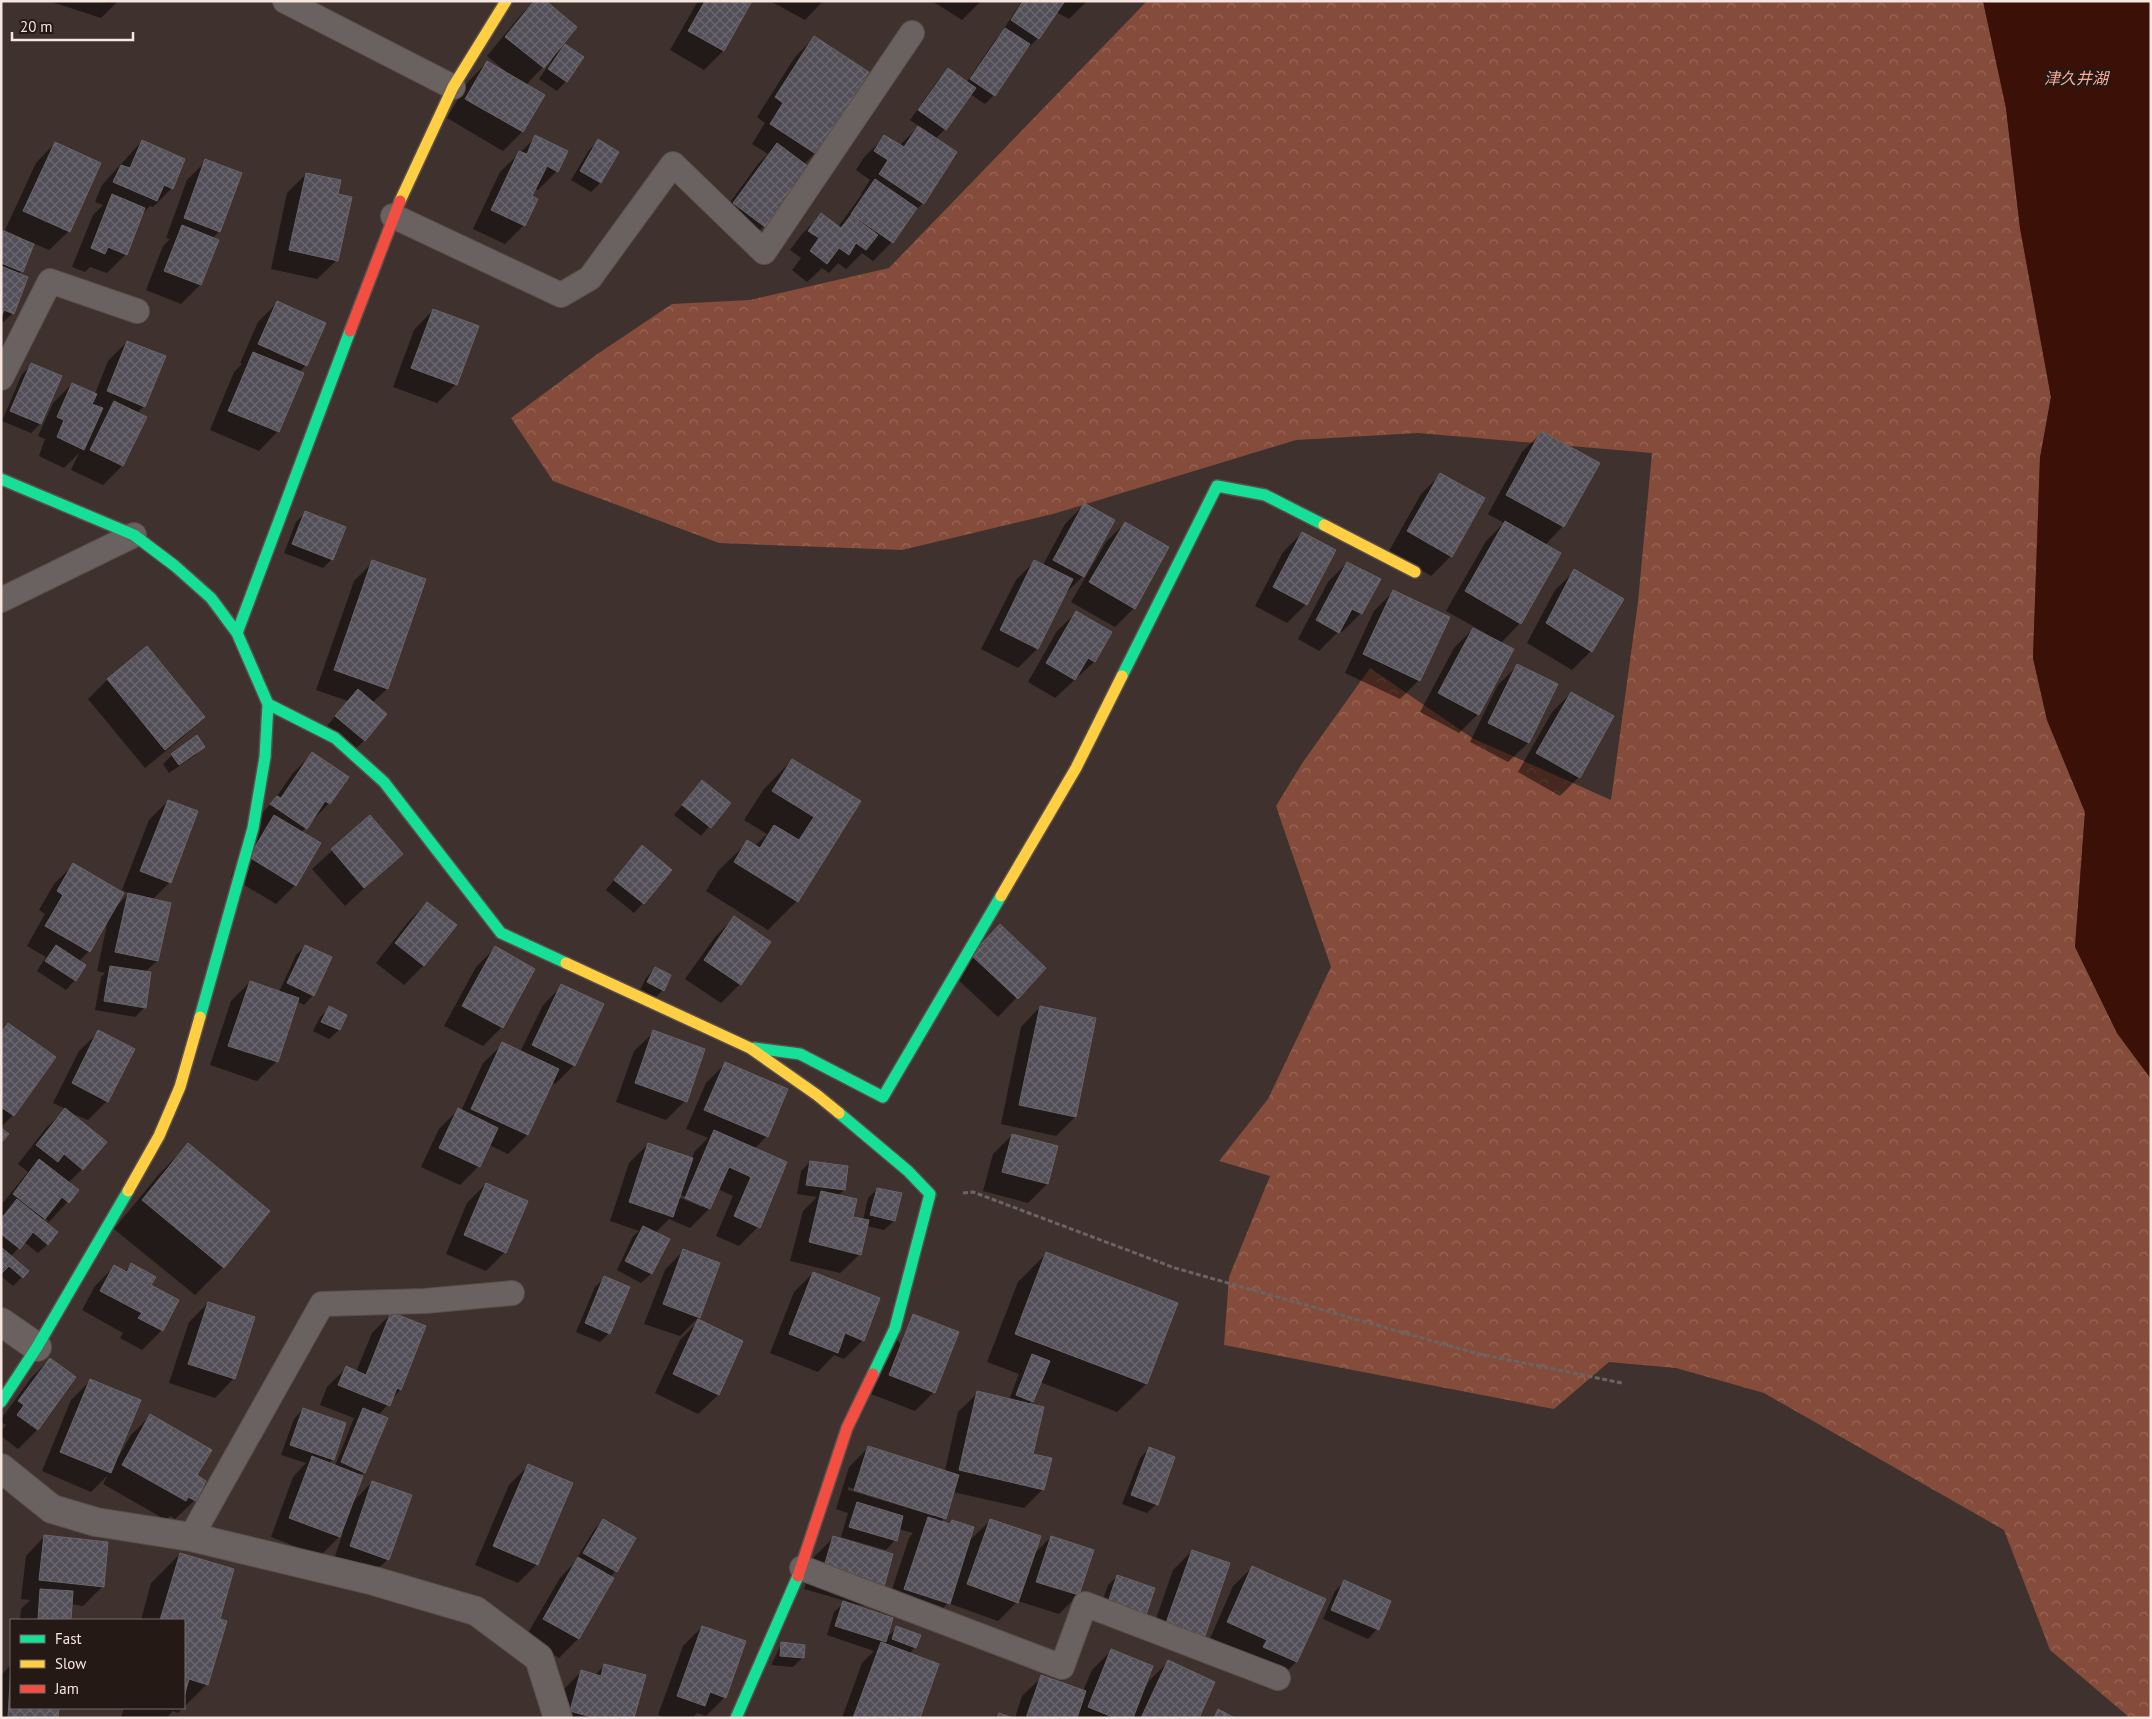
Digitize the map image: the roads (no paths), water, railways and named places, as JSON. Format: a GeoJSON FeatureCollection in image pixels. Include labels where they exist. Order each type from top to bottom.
{"type":"FeatureCollection","features":[{"type":"Feature","properties":{"kind":"street"},"geometry":{"type":"LineString","coordinates":[[237,633],[393,216],[453,86],[506,1]]}},
{"type":"Feature","properties":{"kind":"street"},"geometry":{"type":"LineString","coordinates":[[1,479],[134,535],[175,566],[211,598],[237,633],[268,704],[265,758],[253,828],[180,1087],[159,1136],[37,1347],[1,1402]]}},
{"type":"Feature","properties":{"kind":"street"},"geometry":{"type":"LineString","coordinates":[[750,1048],[800,1054],[883,1097],[1076,768],[1217,486],[1265,495],[1416,572]]}},
{"type":"Feature","properties":{"kind":"street"},"geometry":{"type":"LineString","coordinates":[[268,704],[335,738],[384,782],[501,933],[750,1048],[817,1095],[908,1171],[930,1194],[895,1328],[847,1428],[802,1568],[736,1718]]}},
{"type":"Feature","properties":{"kind":"street"},"geometry":{"type":"LineString","coordinates":[[1,1322],[37,1347]]}},
{"type":"Feature","properties":{"kind":"street"},"geometry":{"type":"LineString","coordinates":[[1,1468],[52,1509],[96,1522],[191,1537],[374,1581],[476,1610],[539,1658],[558,1718]]}},
{"type":"Feature","properties":{"kind":"lane"},"geometry":{"type":"LineString","coordinates":[[285,1],[453,86]]}},
{"type":"Feature","properties":{"kind":"lane"},"geometry":{"type":"LineString","coordinates":[[393,216],[561,295],[590,278],[673,164],[764,252],[912,33]]}},
{"type":"Feature","properties":{"kind":"lane"},"geometry":{"type":"LineString","coordinates":[[1,378],[50,281],[137,311]]}},
{"type":"Feature","properties":{"kind":"lane"},"geometry":{"type":"LineString","coordinates":[[1,600],[134,535]]}},
{"type":"Feature","properties":{"kind":"lane"},"geometry":{"type":"LineString","coordinates":[[191,1537],[322,1304],[425,1301],[512,1293]]}},
{"type":"Feature","properties":{"kind":"lane"},"geometry":{"type":"LineString","coordinates":[[802,1568],[1062,1667],[1085,1604],[1278,1678]]}},
{"type":"Feature","properties":{"kind":"water","name":"津久井湖"},"geometry":{"type":"Polygon","coordinates":[[[1983,1],[2151,1],[2151,1079],[2117,1033],[2075,947],[2085,812],[2047,720],[2033,658],[2040,458],[2051,397],[2020,228],[2006,108],[1983,1]]]}}]}
